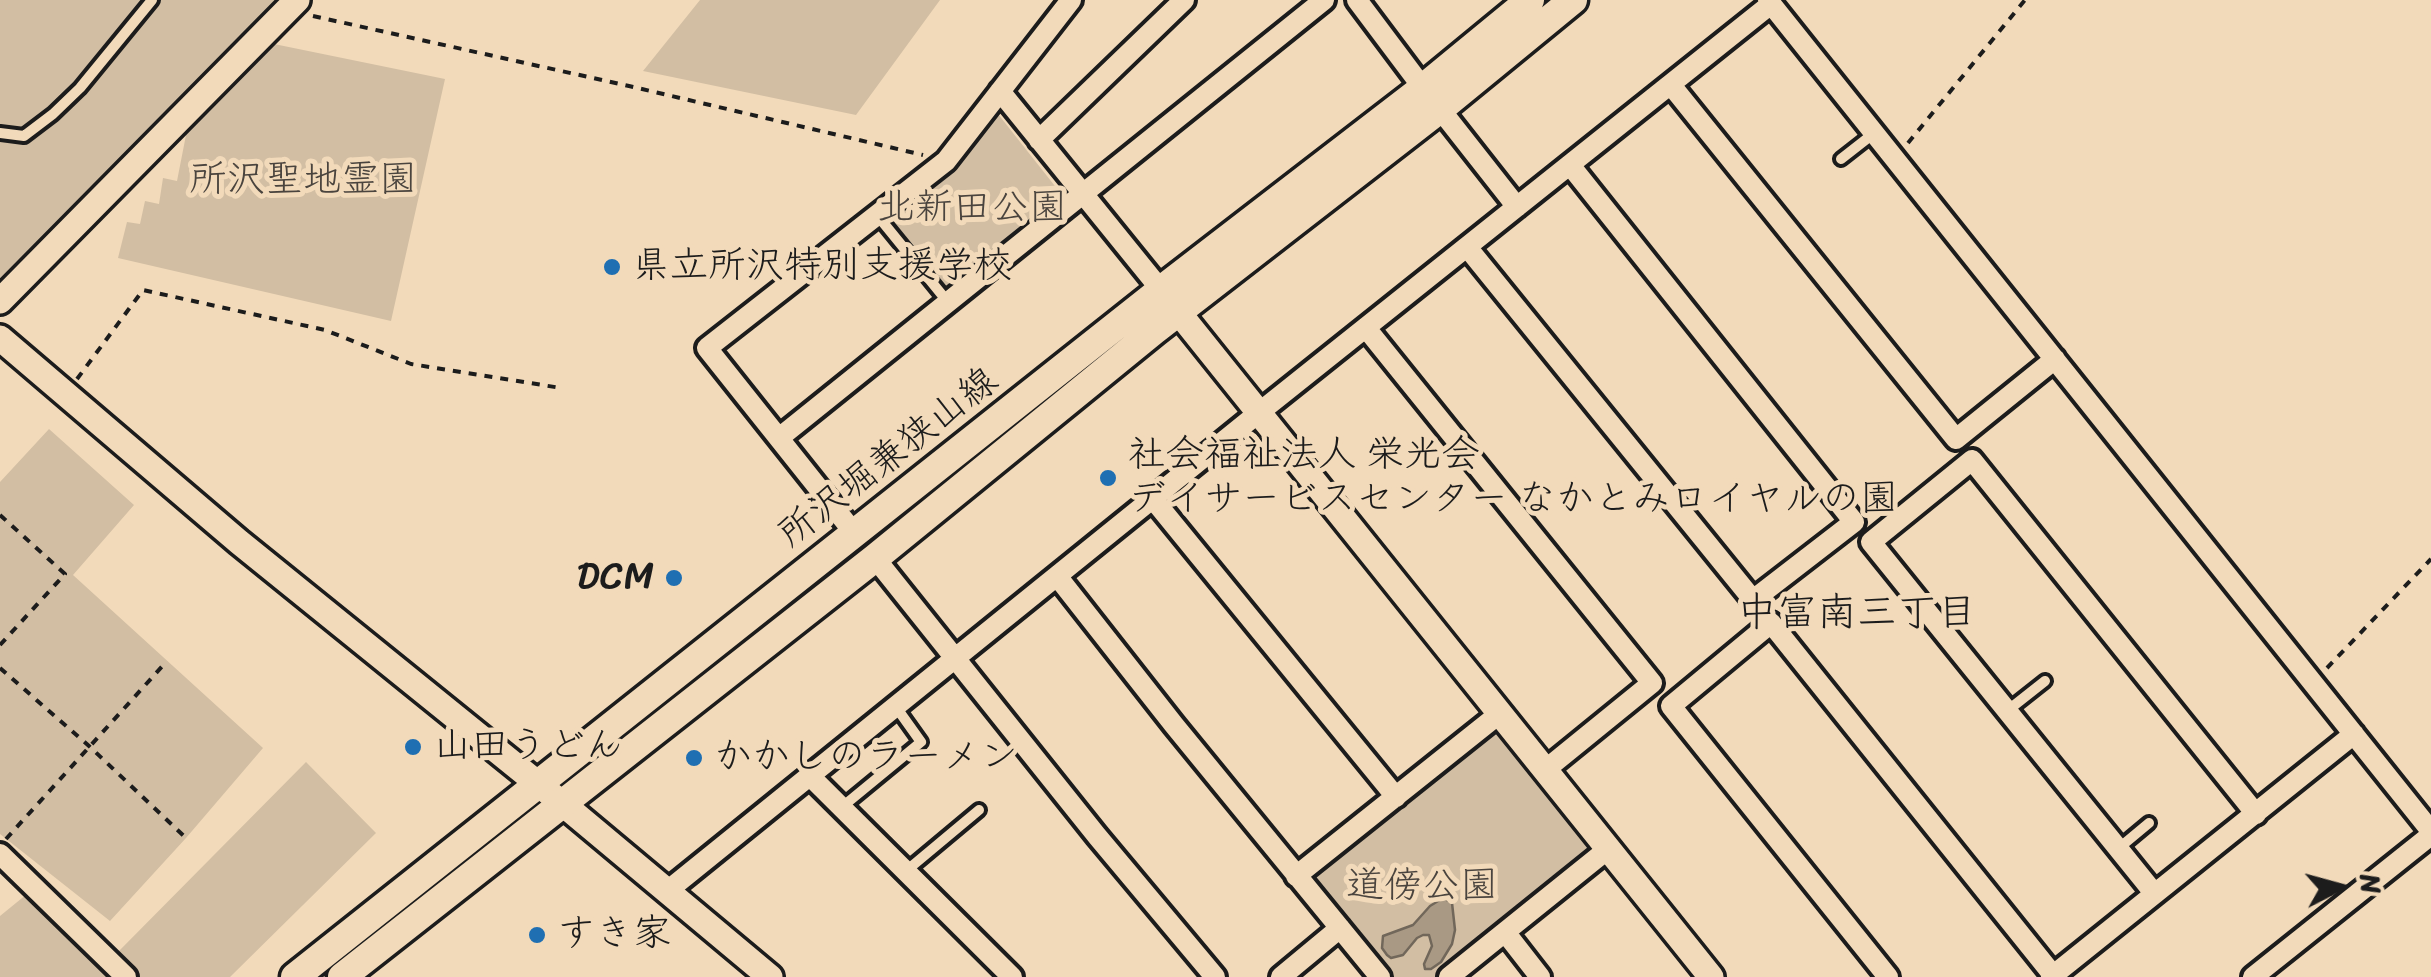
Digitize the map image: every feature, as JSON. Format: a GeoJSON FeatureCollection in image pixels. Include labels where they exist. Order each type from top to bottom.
{"type":"FeatureCollection","features":[{"type":"Feature","properties":{"kind":"main road","name":"所沢堀兼狭山線"},"geometry":{"type":"LineString","coordinates":[[342,977],[1179,312],[1431,99],[1530,0]]}},
{"type":"Feature","properties":{"kind":"main road","name":"所沢堀兼狭山線"},"geometry":{"type":"LineString","coordinates":[[296,977],[1161,290],[1573,0]]}},
{"type":"Feature","properties":{"kind":"street"},"geometry":{"type":"LineString","coordinates":[[856,534],[707,348],[946,161],[1071,0]]}},
{"type":"Feature","properties":{"kind":"street"},"geometry":{"type":"LineString","coordinates":[[1040,140],[1184,0]]}},
{"type":"Feature","properties":{"kind":"street"},"geometry":{"type":"LineString","coordinates":[[779,438],[1324,0]]}},
{"type":"Feature","properties":{"kind":"street"},"geometry":{"type":"LineString","coordinates":[[1357,0],[1518,207]]}},
{"type":"Feature","properties":{"kind":"street"},"geometry":{"type":"LineString","coordinates":[[666,892],[1770,2],[2431,833],[2253,977]]}},
{"type":"Feature","properties":{"kind":"street"},"geometry":{"type":"LineString","coordinates":[[0,300],[294,3]]}},
{"type":"Feature","properties":{"kind":"street"},"geometry":{"type":"LineString","coordinates":[[1671,85],[1956,439],[2055,359]]}},
{"type":"Feature","properties":{"kind":"street"},"geometry":{"type":"LineString","coordinates":[[1000,92],[1711,977]]}},
{"type":"Feature","properties":{"kind":"street"},"geometry":{"type":"LineString","coordinates":[[1468,247],[1753,600],[1854,522],[1570,165]]}},
{"type":"Feature","properties":{"kind":"street"},"geometry":{"type":"LineString","coordinates":[[1366,328],[1652,684],[1545,770]]}},
{"type":"Feature","properties":{"kind":"street"},"geometry":{"type":"LineString","coordinates":[[0,338],[240,542],[770,977]]}},
{"type":"Feature","properties":{"kind":"street"},"geometry":{"type":"LineString","coordinates":[[2154,893],[1871,542],[1972,460],[2256,814]]}},
{"type":"Feature","properties":{"kind":"street"},"geometry":{"type":"LineString","coordinates":[[1153,499],[1396,796]]}},
{"type":"Feature","properties":{"kind":"street"},"geometry":{"type":"LineString","coordinates":[[874,558],[1215,977]]}},
{"type":"Feature","properties":{"kind":"street"},"geometry":{"type":"LineString","coordinates":[[1057,576],[1380,977]]}},
{"type":"Feature","properties":{"kind":"street"},"geometry":{"type":"LineString","coordinates":[[1888,977],[1671,706],[1770,623],[2052,976],[2354,734]]}},
{"type":"Feature","properties":{"kind":"street"},"geometry":{"type":"LineString","coordinates":[[1296,876],[1499,714]]}},
{"type":"Feature","properties":{"kind":"street"},"geometry":{"type":"LineString","coordinates":[[810,776],[1012,977]]}},
{"type":"Feature","properties":{"kind":"street"},"geometry":{"type":"LineString","coordinates":[[1449,977],[1608,849]]}},
{"type":"Feature","properties":{"kind":"street"},"geometry":{"type":"LineString","coordinates":[[2,852],[126,977]]}},
{"type":"Feature","properties":{"kind":"street"},"geometry":{"type":"LineString","coordinates":[[1281,977],[1340,928]]}},
{"type":"Feature","properties":{"kind":"street"},"geometry":{"type":"LineString","coordinates":[[1505,932],[1540,977]]}},
{"type":"Feature","properties":{"kind":"lane"},"geometry":{"type":"LineString","coordinates":[[0,133],[24,136],[54,114],[152,0]]}},
{"type":"Feature","properties":{"kind":"lane"},"geometry":{"type":"LineString","coordinates":[[1841,159],[1874,133]]}},
{"type":"Feature","properties":{"kind":"lane"},"geometry":{"type":"LineString","coordinates":[[876,214],[947,302]]}},
{"type":"Feature","properties":{"kind":"lane"},"geometry":{"type":"LineString","coordinates":[[2007,711],[2045,681]]}},
{"type":"Feature","properties":{"kind":"lane"},"geometry":{"type":"LineString","coordinates":[[841,807],[920,742],[896,707]]}},
{"type":"Feature","properties":{"kind":"lane"},"geometry":{"type":"LineString","coordinates":[[906,871],[979,810]]}},
{"type":"Feature","properties":{"kind":"lane"},"geometry":{"type":"LineString","coordinates":[[2118,848],[2149,823]]}},
{"type":"Feature","properties":{"kind":"path"},"geometry":{"type":"LineString","coordinates":[[1894,159],[2026,0]]}},
{"type":"Feature","properties":{"kind":"path"},"geometry":{"type":"LineString","coordinates":[[294,3],[310,16],[946,161]]}},
{"type":"Feature","properties":{"kind":"path"},"geometry":{"type":"LineString","coordinates":[[65,394],[143,290],[325,330],[411,364],[560,388]]}},
{"type":"Feature","properties":{"kind":"path"},"geometry":{"type":"LineString","coordinates":[[0,515],[65,574],[0,644]]}},
{"type":"Feature","properties":{"kind":"path"},"geometry":{"type":"LineString","coordinates":[[2313,683],[2431,559]]}},
{"type":"Feature","properties":{"kind":"path"},"geometry":{"type":"LineString","coordinates":[[2,852],[88,746],[168,662]]}},
{"type":"Feature","properties":{"kind":"path"},"geometry":{"type":"LineString","coordinates":[[0,668],[186,838]]}},
{"type":"Feature","properties":{"kind":"green space","name":"所沢聖地霊園"},"geometry":{"type":"Polygon","coordinates":[[[0,0],[284,0],[0,283],[0,0]]]}},
{"type":"Feature","properties":{"kind":"green space"},"geometry":{"type":"Polygon","coordinates":[[[700,0],[940,0],[856,115],[643,71],[700,0]]]}},
{"type":"Feature","properties":{"kind":"green space","name":"所沢聖地霊園"},"geometry":{"type":"Polygon","coordinates":[[[274,44],[445,79],[391,321],[118,258],[127,222],[140,224],[145,201],[159,204],[163,178],[177,181],[186,135],[274,44]]]}},
{"type":"Feature","properties":{"kind":"green space","name":"北新田公園"},"geometry":{"type":"Polygon","coordinates":[[[990,114],[998,114],[1062,195],[1061,200],[950,288],[941,287],[887,219],[990,114]]]}},
{"type":"Feature","properties":{"kind":"green space"},"geometry":{"type":"Polygon","coordinates":[[[49,429],[134,505],[73,575],[263,748],[110,921],[0,834],[0,482],[49,429]]]}},
{"type":"Feature","properties":{"kind":"green space","name":"道傍公園"},"geometry":{"type":"Polygon","coordinates":[[[1494,730],[1592,852],[1438,977],[1389,977],[1312,882],[1312,873],[1494,730]]]}},
{"type":"Feature","properties":{"kind":"green space"},"geometry":{"type":"Polygon","coordinates":[[[306,762],[376,833],[230,977],[140,977],[116,954],[306,762]]]}},
{"type":"Feature","properties":{"kind":"green space"},"geometry":{"type":"Polygon","coordinates":[[[27,894],[114,977],[0,977],[0,916],[27,894]]]}},
{"type":"Feature","properties":{"kind":"shaded area"},"geometry":{"type":"Polygon","coordinates":[[[1443,898],[1452,903],[1455,930],[1441,962],[1425,969],[1432,946],[1429,935],[1417,938],[1403,955],[1387,955],[1382,948],[1383,936],[1413,925],[1443,898]]]}},
{"type":"Feature","properties":{"kind":"place","name":"県立所沢特別支援学校"},"geometry":{"type":"Point","coordinates":[612,267]}},
{"type":"Feature","properties":{"kind":"place","name":"社会福祉法人 栄光会 デイサービスセンター なかとみロイヤルの園"},"geometry":{"type":"Point","coordinates":[1108,478]}},
{"type":"Feature","properties":{"kind":"place","name":"DCM"},"geometry":{"type":"Point","coordinates":[674,578]}},
{"type":"Feature","properties":{"kind":"place","name":"山田うどん"},"geometry":{"type":"Point","coordinates":[413,747]}},
{"type":"Feature","properties":{"kind":"place","name":"かかしのラーメン"},"geometry":{"type":"Point","coordinates":[694,758]}},
{"type":"Feature","properties":{"kind":"place","name":"すき家"},"geometry":{"type":"Point","coordinates":[537,935]}},
{"type":"Feature","properties":{"kind":"district","name":"中富南三丁目"},"geometry":{"type":"Point","coordinates":[1857,615]}}]}
